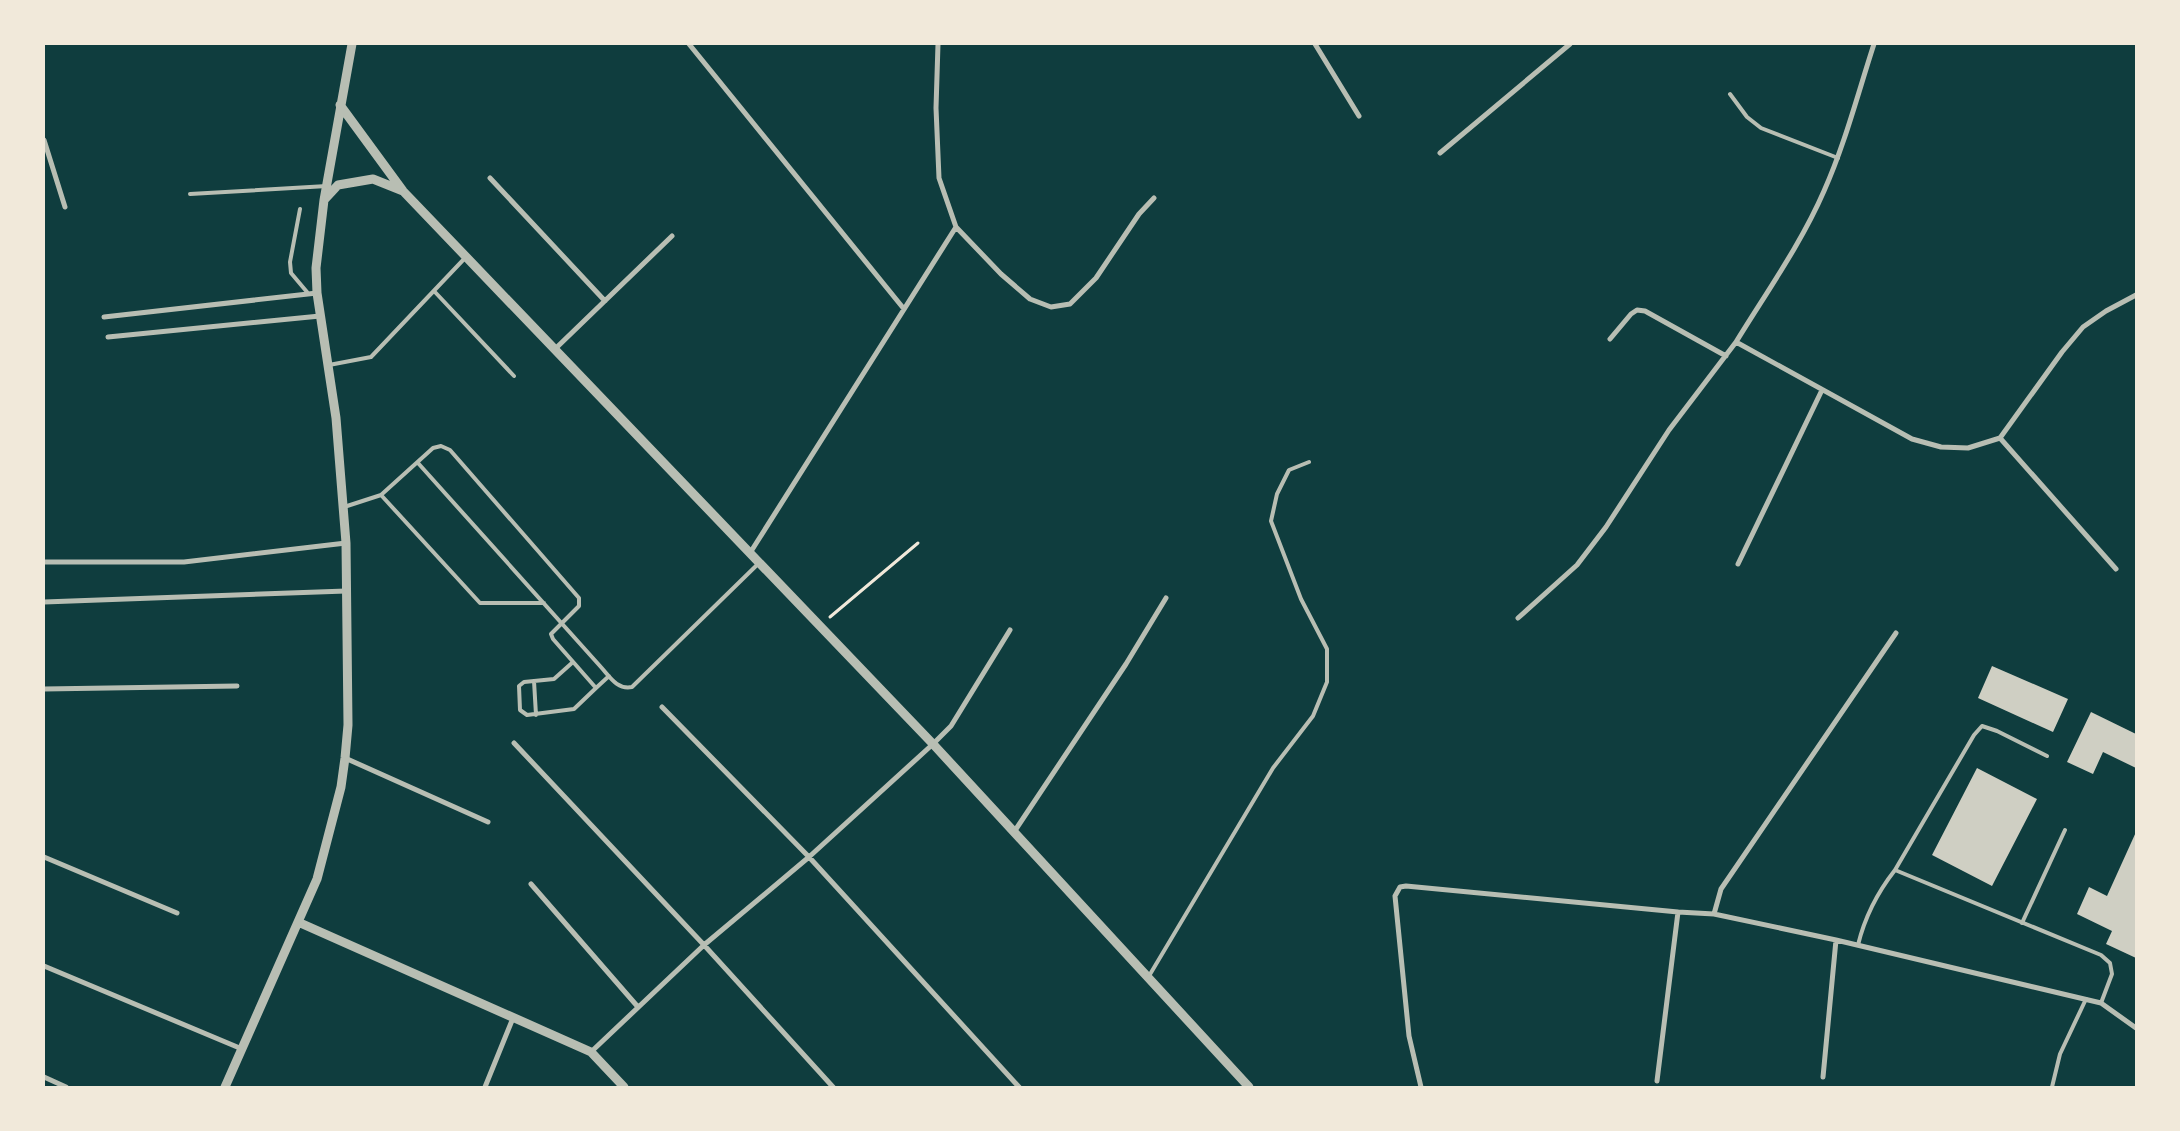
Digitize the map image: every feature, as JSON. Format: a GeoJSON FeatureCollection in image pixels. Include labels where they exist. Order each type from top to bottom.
{"type":"FeatureCollection","features":[{"type":"Feature","properties":{"kind":"street"},"geometry":{"type":"LineString","coordinates":[[225,1087],[317,879],[341,787],[345,758],[348,725],[344,507],[336,418],[320,316],[312,292],[324,200],[352,44]]}},
{"type":"Feature","properties":{"kind":"street"},"geometry":{"type":"LineString","coordinates":[[689,44],[904,309]]}},
{"type":"Feature","properties":{"kind":"street"},"geometry":{"type":"LineString","coordinates":[[938,44],[936,108],[939,178],[956,227],[1016,288],[1030,299],[1051,307],[1070,304],[1096,278],[1139,214],[1154,198]]}},
{"type":"Feature","properties":{"kind":"street"},"geometry":{"type":"LineString","coordinates":[[1315,44],[1359,116]]}},
{"type":"Feature","properties":{"kind":"street"},"geometry":{"type":"LineString","coordinates":[[1440,153],[1570,44]]}},
{"type":"Feature","properties":{"kind":"street"},"geometry":{"type":"LineString","coordinates":[[1518,618],[1577,565],[1606,527],[1669,430],[1736,342],[1807,227],[1824,191],[1838,158],[1874,44]]}},
{"type":"Feature","properties":{"kind":"street"},"geometry":{"type":"LineString","coordinates":[[340,105],[403,191],[465,258],[933,744],[1249,1087]]}},
{"type":"Feature","properties":{"kind":"street"},"geometry":{"type":"LineString","coordinates":[[44,140],[65,207]]}},
{"type":"Feature","properties":{"kind":"street"},"geometry":{"type":"LineString","coordinates":[[44,159],[50,156]]}},
{"type":"Feature","properties":{"kind":"street"},"geometry":{"type":"LineString","coordinates":[[490,178],[605,301]]}},
{"type":"Feature","properties":{"kind":"street"},"geometry":{"type":"LineString","coordinates":[[324,200],[338,185],[364,180],[373,180],[403,191]]}},
{"type":"Feature","properties":{"kind":"street"},"geometry":{"type":"LineString","coordinates":[[750,553],[956,227]]}},
{"type":"Feature","properties":{"kind":"street"},"geometry":{"type":"LineString","coordinates":[[554,350],[672,236]]}},
{"type":"Feature","properties":{"kind":"street"},"geometry":{"type":"LineString","coordinates":[[104,317],[312,292]]}},
{"type":"Feature","properties":{"kind":"street"},"geometry":{"type":"LineString","coordinates":[[1736,342],[1912,439],[1941,447],[1968,448],[2000,438],[2083,327],[2106,310],[2136,295]]}},
{"type":"Feature","properties":{"kind":"street"},"geometry":{"type":"LineString","coordinates":[[1610,339],[1631,314],[1637,310],[1645,311],[1726,356]]}},
{"type":"Feature","properties":{"kind":"street"},"geometry":{"type":"LineString","coordinates":[[108,337],[320,316]]}},
{"type":"Feature","properties":{"kind":"street"},"geometry":{"type":"LineString","coordinates":[[1738,564],[1822,390]]}},
{"type":"Feature","properties":{"kind":"street"},"geometry":{"type":"LineString","coordinates":[[2000,438],[2116,569]]}},
{"type":"Feature","properties":{"kind":"street"},"geometry":{"type":"LineString","coordinates":[[44,562],[184,562],[346,543]]}},
{"type":"Feature","properties":{"kind":"street"},"geometry":{"type":"LineString","coordinates":[[44,602],[346,591]]}},
{"type":"Feature","properties":{"kind":"street"},"geometry":{"type":"LineString","coordinates":[[1014,832],[1126,664],[1166,598]]}},
{"type":"Feature","properties":{"kind":"street"},"geometry":{"type":"LineString","coordinates":[[591,1052],[704,945],[810,857],[951,726],[1010,630]]}},
{"type":"Feature","properties":{"kind":"street"},"geometry":{"type":"LineString","coordinates":[[1714,914],[1721,889],[1896,634]]}},
{"type":"Feature","properties":{"kind":"street"},"geometry":{"type":"LineString","coordinates":[[44,689],[237,686]]}},
{"type":"Feature","properties":{"kind":"street"},"geometry":{"type":"LineString","coordinates":[[662,707],[810,857],[1019,1087]]}},
{"type":"Feature","properties":{"kind":"street"},"geometry":{"type":"LineString","coordinates":[[514,744],[704,945],[834,1087]]}},
{"type":"Feature","properties":{"kind":"street"},"geometry":{"type":"LineString","coordinates":[[345,758],[488,822]]}},
{"type":"Feature","properties":{"kind":"street"},"geometry":{"type":"LineString","coordinates":[[44,857],[177,913]]}},
{"type":"Feature","properties":{"kind":"street"},"geometry":{"type":"LineString","coordinates":[[531,884],[638,1007]]}},
{"type":"Feature","properties":{"kind":"street"},"geometry":{"type":"LineString","coordinates":[[1420,1087],[1410,1036],[1395,896],[1400,888],[1412,886],[1714,914],[1858,945],[2101,1003],[2136,1028]]}},
{"type":"Feature","properties":{"kind":"street"},"geometry":{"type":"LineString","coordinates":[[1657,1080],[1678,912]]}},
{"type":"Feature","properties":{"kind":"street"},"geometry":{"type":"LineString","coordinates":[[298,922],[591,1052],[624,1087]]}},
{"type":"Feature","properties":{"kind":"street"},"geometry":{"type":"LineString","coordinates":[[1822,1077],[1836,940]]}},
{"type":"Feature","properties":{"kind":"street"},"geometry":{"type":"LineString","coordinates":[[44,966],[242,1049]]}},
{"type":"Feature","properties":{"kind":"street"},"geometry":{"type":"LineString","coordinates":[[485,1087],[513,1018]]}},
{"type":"Feature","properties":{"kind":"street"},"geometry":{"type":"LineString","coordinates":[[44,1078],[66,1087]]}},
{"type":"Feature","properties":{"kind":"lane"},"geometry":{"type":"LineString","coordinates":[[1730,94],[1747,118],[1761,128],[1838,158]]}},
{"type":"Feature","properties":{"kind":"lane"},"geometry":{"type":"LineString","coordinates":[[190,194],[327,186]]}},
{"type":"Feature","properties":{"kind":"lane"},"geometry":{"type":"LineString","coordinates":[[300,209],[290,262],[291,273],[312,292]]}},
{"type":"Feature","properties":{"kind":"lane"},"geometry":{"type":"LineString","coordinates":[[328,365],[371,357],[465,258]]}},
{"type":"Feature","properties":{"kind":"lane"},"geometry":{"type":"LineString","coordinates":[[434,291],[514,376]]}},
{"type":"Feature","properties":{"kind":"lane"},"geometry":{"type":"LineString","coordinates":[[344,507],[381,495],[433,448],[441,446],[450,450],[580,598],[579,606],[551,634],[553,639],[596,688]]}},
{"type":"Feature","properties":{"kind":"lane"},"geometry":{"type":"LineString","coordinates":[[1148,978],[1273,768],[1313,716],[1327,682],[1327,649],[1301,599],[1271,521],[1277,494],[1289,470],[1309,462]]}},
{"type":"Feature","properties":{"kind":"lane"},"geometry":{"type":"LineString","coordinates":[[418,463],[609,676],[624,688],[632,687],[759,563]]}},
{"type":"Feature","properties":{"kind":"lane"},"geometry":{"type":"LineString","coordinates":[[381,495],[480,602],[544,603]]}},
{"type":"Feature","properties":{"kind":"lane"},"geometry":{"type":"LineString","coordinates":[[574,662],[554,679],[524,682],[518,686],[520,710],[527,715],[536,715],[574,709],[609,676]]}},
{"type":"Feature","properties":{"kind":"lane"},"geometry":{"type":"LineString","coordinates":[[534,681],[536,715]]}},
{"type":"Feature","properties":{"kind":"lane"},"geometry":{"type":"LineString","coordinates":[[1858,945],[1863,925],[1880,890],[1896,870],[1974,735],[1982,726],[1997,730],[2047,756]]}},
{"type":"Feature","properties":{"kind":"lane"},"geometry":{"type":"LineString","coordinates":[[2022,923],[2065,830]]}},
{"type":"Feature","properties":{"kind":"lane"},"geometry":{"type":"LineString","coordinates":[[1896,870],[2102,955],[2110,963],[2112,974],[2101,1003]]}},
{"type":"Feature","properties":{"kind":"lane"},"geometry":{"type":"LineString","coordinates":[[2052,1087],[2060,1054],[2086,1000]]}},
{"type":"Feature","properties":{"kind":"path"},"geometry":{"type":"LineString","coordinates":[[820,626],[918,543]]}},
{"type":"Feature","properties":{"kind":"building"},"geometry":{"type":"Polygon","coordinates":[[[1992,666],[2068,699],[2053,732],[1978,698],[1992,666]]]}},
{"type":"Feature","properties":{"kind":"building"},"geometry":{"type":"Polygon","coordinates":[[[2091,712],[2136,734],[2136,768],[2103,752],[2093,774],[2067,762],[2091,712]]]}},
{"type":"Feature","properties":{"kind":"building"},"geometry":{"type":"Polygon","coordinates":[[[1977,768],[2037,799],[1992,886],[1932,855],[1977,768]]]}},
{"type":"Feature","properties":{"kind":"building"},"geometry":{"type":"Polygon","coordinates":[[[2136,832],[2136,958],[2106,944],[2112,931],[2077,914],[2089,887],[2107,896],[2136,832]]]}}]}
